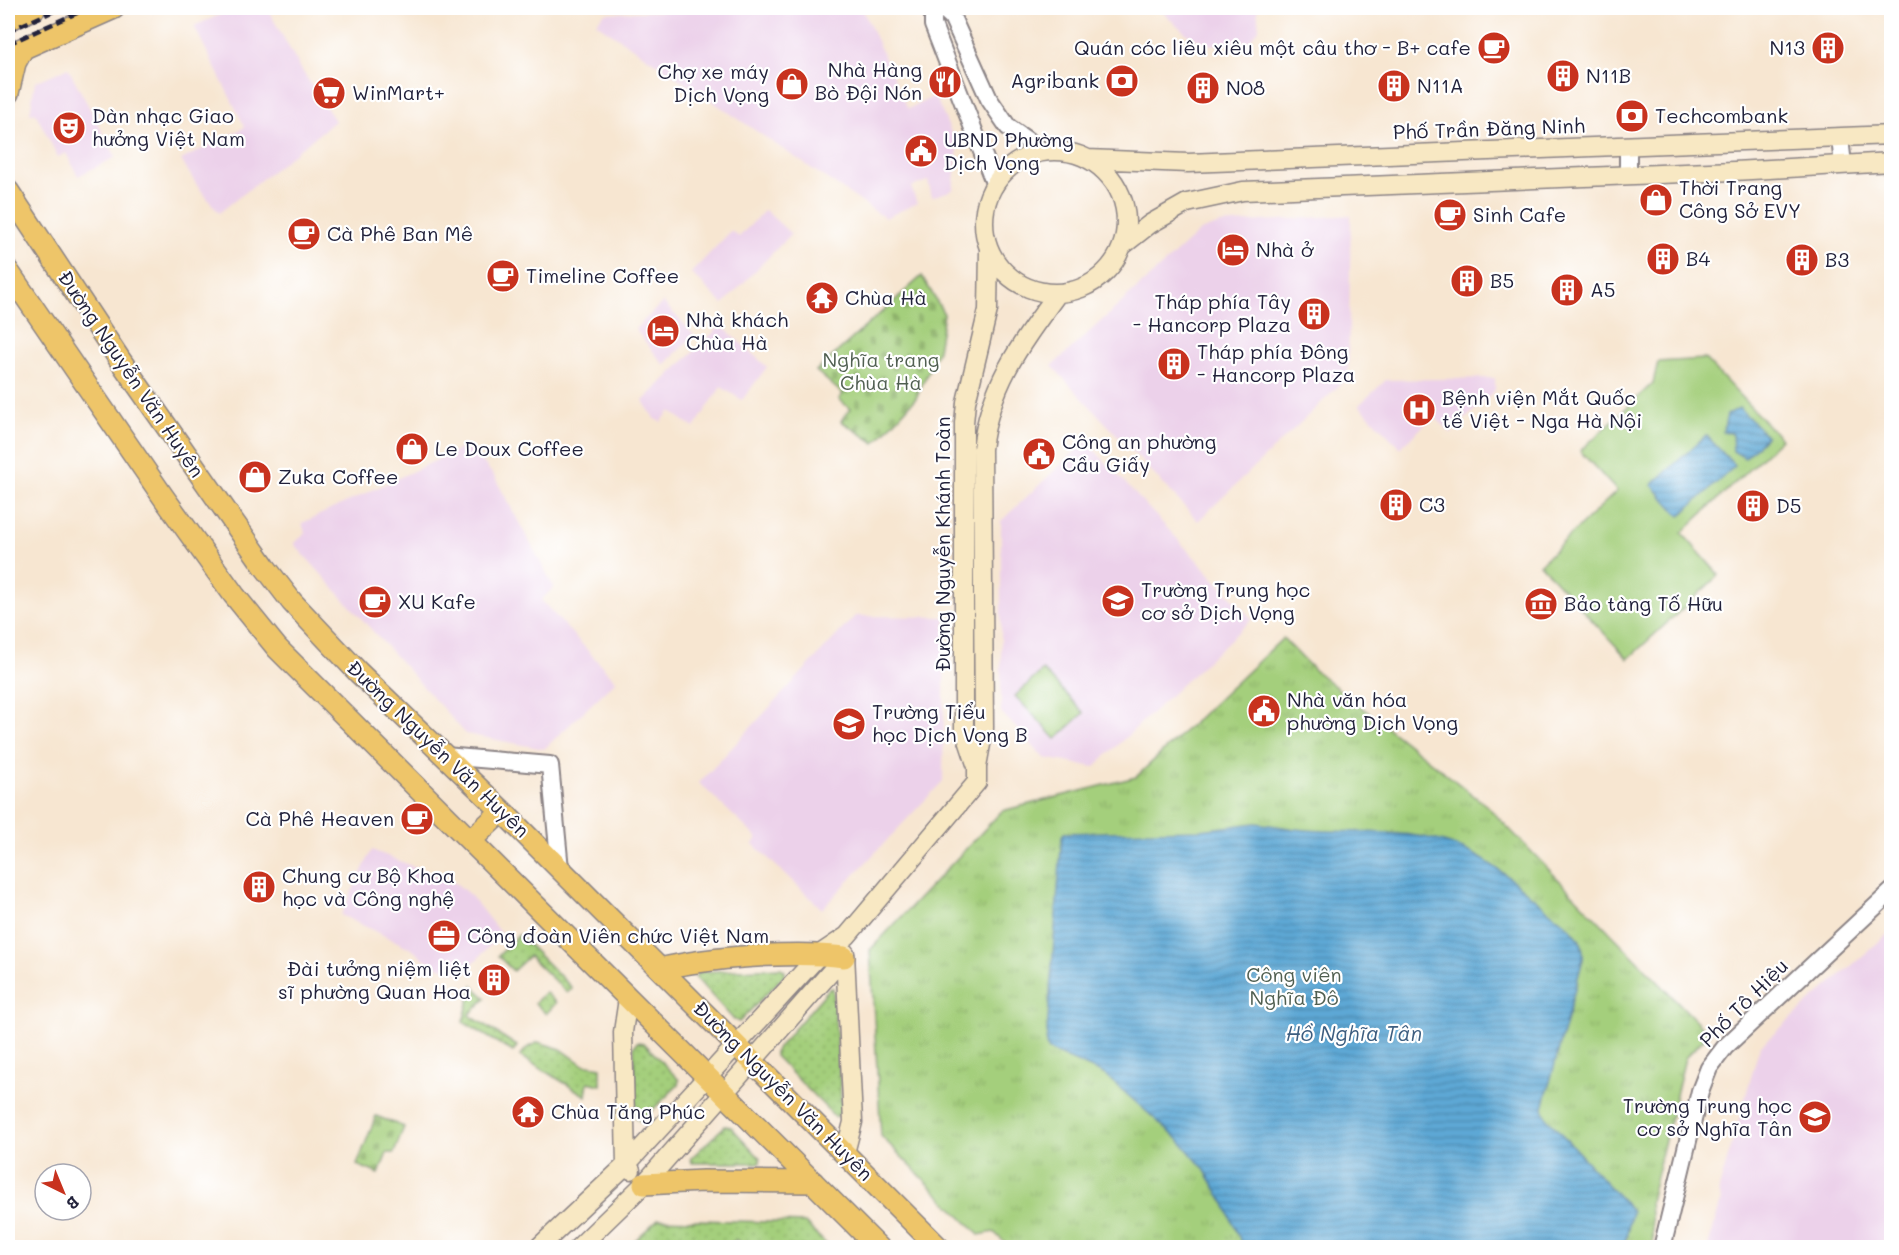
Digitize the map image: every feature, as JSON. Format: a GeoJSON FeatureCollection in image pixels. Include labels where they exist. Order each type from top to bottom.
{"type":"FeatureCollection","features":[{"type":"Feature","properties":{"kind":"main road"},"geometry":{"type":"LineString","coordinates":[[8,20],[35,8]]}},
{"type":"Feature","properties":{"kind":"main road"},"geometry":{"type":"LineString","coordinates":[[8,93],[15,63],[15,52],[114,8]]}},
{"type":"Feature","properties":{"kind":"main road","name":"Phố Trần Đăng Ninh"},"geometry":{"type":"LineString","coordinates":[[1087,159],[1188,164],[1892,135]]}},
{"type":"Feature","properties":{"kind":"main road"},"geometry":{"type":"LineString","coordinates":[[1044,152],[1072,153],[1087,159],[1104,171],[1121,197],[1126,226],[1122,246],[1111,266],[1094,281],[1076,290],[1058,293],[1040,292],[1017,283],[998,266],[989,250],[984,226],[986,207],[995,185],[1018,162],[1044,152]]}},
{"type":"Feature","properties":{"kind":"main road"},"geometry":{"type":"LineString","coordinates":[[1122,246],[1150,224],[1187,202],[1243,191],[1892,162]]}},
{"type":"Feature","properties":{"kind":"main road","name":"Đường Nguyễn Văn Huyên"},"geometry":{"type":"LineString","coordinates":[[8,191],[115,354],[265,567],[317,630],[502,811],[939,1248]]}},
{"type":"Feature","properties":{"kind":"main road","name":"Đường Nguyễn Khánh Toàn"},"geometry":{"type":"LineString","coordinates":[[977,766],[964,728],[964,423],[966,402],[988,310],[989,250]]}},
{"type":"Feature","properties":{"kind":"main road","name":"Đường Nguyễn Văn Huyên"},"geometry":{"type":"LineString","coordinates":[[8,271],[164,498],[264,634],[879,1248]]}},
{"type":"Feature","properties":{"kind":"main road","name":"Đường Nguyễn Khánh Toàn"},"geometry":{"type":"LineString","coordinates":[[538,1248],[626,1165],[820,954],[847,936],[977,782],[977,766],[984,728],[982,449],[985,428],[994,392],[1016,350],[1058,293]]}},
{"type":"Feature","properties":{"kind":"main road"},"geometry":{"type":"LineString","coordinates":[[964,423],[985,428]]}},
{"type":"Feature","properties":{"kind":"main road"},"geometry":{"type":"LineString","coordinates":[[471,840],[502,811]]}},
{"type":"Feature","properties":{"kind":"main road"},"geometry":{"type":"LineString","coordinates":[[845,1153],[854,1122],[844,957],[847,936]]}},
{"type":"Feature","properties":{"kind":"main road"},"geometry":{"type":"LineString","coordinates":[[660,969],[688,962],[820,954],[844,957]]}},
{"type":"Feature","properties":{"kind":"main road"},"geometry":{"type":"LineString","coordinates":[[578,1248],[644,1184],[844,957]]}},
{"type":"Feature","properties":{"kind":"main road"},"geometry":{"type":"LineString","coordinates":[[628,999],[623,1032],[626,1165],[644,1184],[703,1181],[813,1182]]}},
{"type":"Feature","properties":{"kind":"street"},"geometry":{"type":"LineString","coordinates":[[933,8],[933,25],[995,185]]}},
{"type":"Feature","properties":{"kind":"street"},"geometry":{"type":"LineString","coordinates":[[942,8],[952,16],[989,99],[1008,127],[1044,152]]}},
{"type":"Feature","properties":{"kind":"street"},"geometry":{"type":"LineString","coordinates":[[1840,138],[1843,165]]}},
{"type":"Feature","properties":{"kind":"street"},"geometry":{"type":"LineString","coordinates":[[1628,147],[1628,174]]}},
{"type":"Feature","properties":{"kind":"street"},"geometry":{"type":"LineString","coordinates":[[445,756],[550,765],[560,869]]}},
{"type":"Feature","properties":{"kind":"street","name":"Phố Tô Hiệu"},"geometry":{"type":"LineString","coordinates":[[1662,1248],[1700,1090],[1708,1068],[1725,1047],[1892,891]]}},
{"type":"Feature","properties":{"kind":"shaded area"},"geometry":{"type":"Polygon","coordinates":[[[236,8],[267,8],[301,69],[335,121],[219,213],[181,160],[245,127],[194,26],[236,8]]]}},
{"type":"Feature","properties":{"kind":"shaded area","name":"Chợ xe máy Dịch Vọng"},"geometry":{"type":"Polygon","coordinates":[[[862,8],[908,109],[935,96],[958,148],[953,190],[932,197],[928,181],[911,187],[917,203],[885,218],[596,23],[605,13],[862,8]]]}},
{"type":"Feature","properties":{"kind":"shaded area"},"geometry":{"type":"Polygon","coordinates":[[[1158,8],[1257,8],[1259,29],[1249,41],[1209,45],[1189,36],[1158,8]]]}},
{"type":"Feature","properties":{"kind":"shaded area","name":"Dàn nhạc Giao hưởng Việt Nam"},"geometry":{"type":"Polygon","coordinates":[[[68,68],[116,157],[78,176],[66,153],[58,157],[35,112],[30,114],[35,82],[68,68]]]}},
{"type":"Feature","properties":{"kind":"shaded area"},"geometry":{"type":"Polygon","coordinates":[[[765,210],[791,234],[723,304],[691,273],[731,231],[739,237],[765,210]]]}},
{"type":"Feature","properties":{"kind":"shaded area"},"geometry":{"type":"Polygon","coordinates":[[[1351,215],[1348,377],[1198,521],[1052,366],[1200,231],[1220,224],[1351,215]]]}},
{"type":"Feature","properties":{"kind":"shaded area"},"geometry":{"type":"Polygon","coordinates":[[[663,302],[694,335],[664,365],[635,329],[663,302]]]}},
{"type":"Feature","properties":{"kind":"shaded area"},"geometry":{"type":"Polygon","coordinates":[[[721,325],[767,367],[742,400],[721,387],[694,428],[670,411],[661,422],[654,418],[643,401],[721,325]]]}},
{"type":"Feature","properties":{"kind":"shaded area","name":"Bệnh viện Mắt Quốc tế Việt - Nga Hà Nội"},"geometry":{"type":"Polygon","coordinates":[[[1495,378],[1495,390],[1451,433],[1434,416],[1400,448],[1359,405],[1386,380],[1495,378]]]}},
{"type":"Feature","properties":{"kind":"shaded area","name":"Trường Trung học cơ sở Dịch Vọng"},"geometry":{"type":"Polygon","coordinates":[[[1086,441],[1252,619],[1094,767],[1044,758],[1001,712],[1001,521],[1086,441]]]}},
{"type":"Feature","properties":{"kind":"shaded area"},"geometry":{"type":"Polygon","coordinates":[[[469,445],[494,476],[554,587],[541,600],[616,681],[544,749],[466,734],[294,544],[305,533],[302,523],[469,445]]]}},
{"type":"Feature","properties":{"kind":"shaded area","name":"Trường Tiểu học Dịch Vọng B"},"geometry":{"type":"Polygon","coordinates":[[[855,616],[945,617],[943,781],[822,909],[753,844],[757,838],[699,783],[855,616]]]}},
{"type":"Feature","properties":{"kind":"shaded area"},"geometry":{"type":"Polygon","coordinates":[[[372,850],[457,884],[471,896],[501,934],[463,974],[433,965],[410,948],[341,915],[372,850]]]}},
{"type":"Feature","properties":{"kind":"shaded area","name":"Trường Trung học cơ sở Nghĩa Tân"},"geometry":{"type":"Polygon","coordinates":[[[1891,931],[1891,1233],[1884,1240],[1882,1247],[1708,1247],[1721,1201],[1719,1189],[1760,1046],[1891,931]]]}},
{"type":"Feature","properties":{"kind":"green space","name":"Nghĩa trang Chùa Hà"},"geometry":{"type":"Polygon","coordinates":[[[922,276],[944,314],[938,350],[916,398],[875,443],[841,421],[850,409],[839,399],[843,394],[816,371],[922,276]]]}},
{"type":"Feature","properties":{"kind":"green space"},"geometry":{"type":"Polygon","coordinates":[[[1705,359],[1781,439],[1682,533],[1719,575],[1628,659],[1540,564],[1617,491],[1580,451],[1653,383],[1658,362],[1705,359]]]}},
{"type":"Feature","properties":{"kind":"green space","name":"Công viên Nghĩa Đô"},"geometry":{"type":"Polygon","coordinates":[[[1283,638],[1313,669],[1487,806],[1709,1034],[1685,1058],[1650,1201],[1653,1247],[1009,1247],[994,1232],[979,1235],[881,1136],[870,950],[1002,811],[1136,777],[1283,638]]]}},
{"type":"Feature","properties":{"kind":"green space"},"geometry":{"type":"Polygon","coordinates":[[[1043,670],[1084,713],[1056,739],[1015,696],[1043,670]]]}},
{"type":"Feature","properties":{"kind":"green space"},"geometry":{"type":"Polygon","coordinates":[[[519,935],[572,988],[567,993],[529,956],[513,971],[498,956],[519,935]]]}},
{"type":"Feature","properties":{"kind":"green space"},"geometry":{"type":"Polygon","coordinates":[[[781,968],[785,971],[784,976],[739,1022],[733,1019],[695,977],[698,972],[781,968]]]}},
{"type":"Feature","properties":{"kind":"green space"},"geometry":{"type":"Polygon","coordinates":[[[473,986],[486,998],[469,1015],[517,1046],[513,1052],[463,1022],[473,986]]]}},
{"type":"Feature","properties":{"kind":"green space"},"geometry":{"type":"Polygon","coordinates":[[[833,988],[842,1111],[836,1118],[775,1056],[775,1051],[829,989],[833,988]]]}},
{"type":"Feature","properties":{"kind":"green space"},"geometry":{"type":"Polygon","coordinates":[[[545,992],[556,1003],[546,1014],[535,1003],[545,992]]]}},
{"type":"Feature","properties":{"kind":"green space"},"geometry":{"type":"Polygon","coordinates":[[[538,1042],[561,1049],[582,1064],[601,1067],[601,1085],[588,1082],[586,1096],[520,1056],[526,1049],[538,1042]]]}},
{"type":"Feature","properties":{"kind":"green space"},"geometry":{"type":"Polygon","coordinates":[[[637,1042],[644,1043],[679,1080],[678,1085],[641,1121],[636,1118],[634,1047],[637,1042]]]}},
{"type":"Feature","properties":{"kind":"green space"},"geometry":{"type":"Polygon","coordinates":[[[376,1116],[404,1127],[394,1153],[387,1153],[379,1174],[357,1165],[376,1116]]]}},
{"type":"Feature","properties":{"kind":"green space"},"geometry":{"type":"Polygon","coordinates":[[[725,1126],[731,1127],[760,1158],[760,1163],[692,1163],[691,1158],[725,1126]]]}},
{"type":"Feature","properties":{"kind":"green space"},"geometry":{"type":"Polygon","coordinates":[[[658,1219],[805,1223],[829,1247],[746,1247],[737,1240],[723,1247],[689,1244],[682,1247],[627,1248],[658,1219]]]}},
{"type":"Feature","properties":{"kind":"water"},"geometry":{"type":"Polygon","coordinates":[[[1739,408],[1767,436],[1745,458],[1733,451],[1732,433],[1723,432],[1727,415],[1739,408]]]}},
{"type":"Feature","properties":{"kind":"water"},"geometry":{"type":"Polygon","coordinates":[[[1706,435],[1735,466],[1680,516],[1652,485],[1706,435]]]}},
{"type":"Feature","properties":{"kind":"water","name":"Hồ Nghĩa Tân"},"geometry":{"type":"Polygon","coordinates":[[[1256,823],[1306,830],[1405,834],[1444,842],[1475,855],[1497,869],[1573,931],[1581,943],[1583,959],[1543,1108],[1547,1118],[1632,1211],[1624,1247],[1243,1247],[1225,1204],[1204,1169],[1181,1142],[1104,1074],[1049,1050],[1046,1045],[1064,833],[1201,830],[1256,823]]]}},
{"type":"Feature","properties":{"kind":"railway"},"geometry":{"type":"LineString","coordinates":[[8,31],[61,8]]}},
{"type":"Feature","properties":{"kind":"railway"},"geometry":{"type":"LineString","coordinates":[[8,44],[88,8]]}},
{"type":"Feature","properties":{"kind":"place","name":"Quán cóc liêu xiêu một câu thơ - B+ cafe"},"geometry":{"type":"Point","coordinates":[1494,48]}},
{"type":"Feature","properties":{"kind":"place","name":"N13"},"geometry":{"type":"Point","coordinates":[1828,48]}},
{"type":"Feature","properties":{"kind":"place","name":"N11B"},"geometry":{"type":"Point","coordinates":[1563,76]}},
{"type":"Feature","properties":{"kind":"place","name":"Agribank"},"geometry":{"type":"Point","coordinates":[1122,81]}},
{"type":"Feature","properties":{"kind":"place","name":"Nhà Hàng Bò Đội Nón"},"geometry":{"type":"Point","coordinates":[945,82]}},
{"type":"Feature","properties":{"kind":"place","name":"Chợ xe máy Dịch Vọng"},"geometry":{"type":"Point","coordinates":[792,84]}},
{"type":"Feature","properties":{"kind":"place","name":"N11A"},"geometry":{"type":"Point","coordinates":[1394,86]}},
{"type":"Feature","properties":{"kind":"place","name":"N08"},"geometry":{"type":"Point","coordinates":[1203,88]}},
{"type":"Feature","properties":{"kind":"place","name":"WinMart+"},"geometry":{"type":"Point","coordinates":[329,93]}},
{"type":"Feature","properties":{"kind":"place","name":"Techcombank"},"geometry":{"type":"Point","coordinates":[1632,116]}},
{"type":"Feature","properties":{"kind":"place","name":"Dàn nhạc Giao hưởng Việt Nam"},"geometry":{"type":"Point","coordinates":[69,128]}},
{"type":"Feature","properties":{"kind":"place","name":"UBND Phường Dịch Vọng"},"geometry":{"type":"Point","coordinates":[921,151]}},
{"type":"Feature","properties":{"kind":"place","name":"Thời Trang Công Sở EVY"},"geometry":{"type":"Point","coordinates":[1656,200]}},
{"type":"Feature","properties":{"kind":"place","name":"Sinh Cafe"},"geometry":{"type":"Point","coordinates":[1450,215]}},
{"type":"Feature","properties":{"kind":"place","name":"Cà Phê Ban Mê"},"geometry":{"type":"Point","coordinates":[304,234]}},
{"type":"Feature","properties":{"kind":"place","name":"Nhà ở"},"geometry":{"type":"Point","coordinates":[1233,250]}},
{"type":"Feature","properties":{"kind":"place","name":"B4"},"geometry":{"type":"Point","coordinates":[1663,259]}},
{"type":"Feature","properties":{"kind":"place","name":"B3"},"geometry":{"type":"Point","coordinates":[1802,260]}},
{"type":"Feature","properties":{"kind":"place","name":"Timeline Coffee"},"geometry":{"type":"Point","coordinates":[503,276]}},
{"type":"Feature","properties":{"kind":"place","name":"B5"},"geometry":{"type":"Point","coordinates":[1467,281]}},
{"type":"Feature","properties":{"kind":"place","name":"A5"},"geometry":{"type":"Point","coordinates":[1567,290]}},
{"type":"Feature","properties":{"kind":"place","name":"Chùa Hà"},"geometry":{"type":"Point","coordinates":[822,298]}},
{"type":"Feature","properties":{"kind":"place","name":"Tháp phía Tây - Hancorp Plaza"},"geometry":{"type":"Point","coordinates":[1314,314]}},
{"type":"Feature","properties":{"kind":"place","name":"Nhà khách Chùa Hà"},"geometry":{"type":"Point","coordinates":[663,331]}},
{"type":"Feature","properties":{"kind":"place","name":"Tháp phía Đông - Hancorp Plaza"},"geometry":{"type":"Point","coordinates":[1174,364]}},
{"type":"Feature","properties":{"kind":"place","name":"Bệnh viện Mắt Quốc tế Việt - Nga Hà Nội"},"geometry":{"type":"Point","coordinates":[1419,410]}},
{"type":"Feature","properties":{"kind":"place","name":"Le Doux Coffee"},"geometry":{"type":"Point","coordinates":[412,449]}},
{"type":"Feature","properties":{"kind":"place","name":"Công an phường Cầu Giấy"},"geometry":{"type":"Point","coordinates":[1039,454]}},
{"type":"Feature","properties":{"kind":"place","name":"Zuka Coffee"},"geometry":{"type":"Point","coordinates":[255,477]}},
{"type":"Feature","properties":{"kind":"place","name":"C3"},"geometry":{"type":"Point","coordinates":[1396,505]}},
{"type":"Feature","properties":{"kind":"place","name":"D5"},"geometry":{"type":"Point","coordinates":[1753,506]}},
{"type":"Feature","properties":{"kind":"place","name":"Trường Trung học cơ sở Dịch Vọng"},"geometry":{"type":"Point","coordinates":[1118,601]}},
{"type":"Feature","properties":{"kind":"place","name":"XU Kafe"},"geometry":{"type":"Point","coordinates":[375,602]}},
{"type":"Feature","properties":{"kind":"place","name":"Bảo tàng Tố Hữu"},"geometry":{"type":"Point","coordinates":[1541,604]}},
{"type":"Feature","properties":{"kind":"place","name":"Nhà văn hóa phường Dịch Vọng"},"geometry":{"type":"Point","coordinates":[1264,711]}},
{"type":"Feature","properties":{"kind":"place","name":"Trường Tiểu học Dịch Vọng B"},"geometry":{"type":"Point","coordinates":[849,724]}},
{"type":"Feature","properties":{"kind":"place","name":"Cà Phê Heaven"},"geometry":{"type":"Point","coordinates":[417,819]}},
{"type":"Feature","properties":{"kind":"place","name":"Chung cư Bộ Khoa học và Công nghệ"},"geometry":{"type":"Point","coordinates":[259,887]}},
{"type":"Feature","properties":{"kind":"place","name":"Công đoàn Viên chức Việt Nam"},"geometry":{"type":"Point","coordinates":[444,936]}},
{"type":"Feature","properties":{"kind":"place","name":"Đài tưởng niệm liệt sĩ phường Quan Hoa"},"geometry":{"type":"Point","coordinates":[494,980]}},
{"type":"Feature","properties":{"kind":"place","name":"Chùa Tăng Phúc"},"geometry":{"type":"Point","coordinates":[528,1112]}},
{"type":"Feature","properties":{"kind":"place","name":"Trường Trung học cơ sở Nghĩa Tân"},"geometry":{"type":"Point","coordinates":[1815,1117]}}]}
